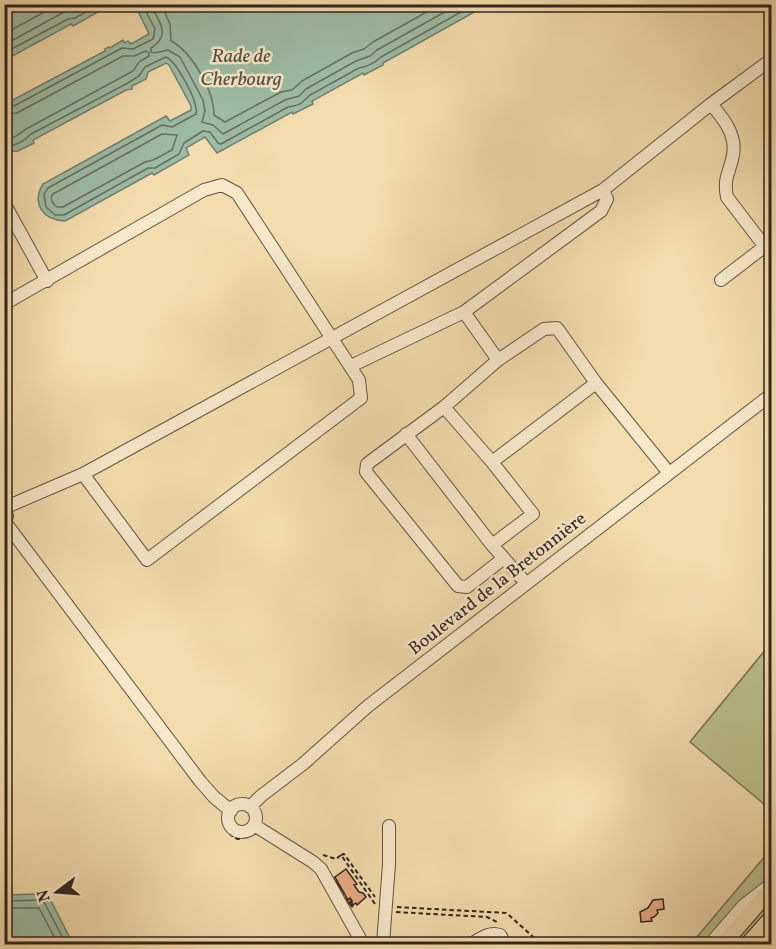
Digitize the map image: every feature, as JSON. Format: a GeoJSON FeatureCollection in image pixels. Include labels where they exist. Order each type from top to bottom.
{"type":"FeatureCollection","features":[{"type":"Feature","properties":{"kind":"main road"},"geometry":{"type":"LineString","coordinates":[[723,945],[771,886]]}},
{"type":"Feature","properties":{"kind":"main road"},"geometry":{"type":"LineString","coordinates":[[748,945],[771,917]]}},
{"type":"Feature","properties":{"kind":"street"},"geometry":{"type":"LineString","coordinates":[[231,811],[200,781],[18,541],[4,522],[7,516],[4,509],[83,474],[603,190],[711,104],[771,60]]}},
{"type":"Feature","properties":{"kind":"street"},"geometry":{"type":"LineString","coordinates":[[711,104],[728,126],[734,142],[733,155],[724,185],[727,196],[768,251],[721,280]]}},
{"type":"Feature","properties":{"kind":"street"},"geometry":{"type":"LineString","coordinates":[[4,304],[204,190],[222,185],[237,193],[359,380],[361,398],[147,560],[83,474]]}},
{"type":"Feature","properties":{"kind":"street"},"geometry":{"type":"LineString","coordinates":[[351,366],[464,312],[601,211],[607,199],[603,190]]}},
{"type":"Feature","properties":{"kind":"street"},"geometry":{"type":"LineString","coordinates":[[4,204],[47,281]]}},
{"type":"Feature","properties":{"kind":"street"},"geometry":{"type":"LineString","coordinates":[[464,312],[498,360]]}},
{"type":"Feature","properties":{"kind":"street"},"geometry":{"type":"LineString","coordinates":[[504,558],[467,587],[458,586],[366,472],[367,464],[444,406],[498,360],[544,329],[557,328],[596,383],[669,473]]}},
{"type":"Feature","properties":{"kind":"street"},"geometry":{"type":"LineString","coordinates":[[492,462],[596,383]]}},
{"type":"Feature","properties":{"kind":"street","name":"Boulevard de la Bretonnière"},"geometry":{"type":"LineString","coordinates":[[250,807],[303,764],[368,705],[771,394]]}},
{"type":"Feature","properties":{"kind":"street"},"geometry":{"type":"LineString","coordinates":[[444,406],[533,514],[492,545]]}},
{"type":"Feature","properties":{"kind":"street"},"geometry":{"type":"LineString","coordinates":[[406,434],[492,545],[526,583]]}},
{"type":"Feature","properties":{"kind":"street"},"geometry":{"type":"LineString","coordinates":[[240,805],[250,807],[256,817],[252,828],[243,832],[234,829],[229,822],[231,811],[240,805]]}},
{"type":"Feature","properties":{"kind":"street"},"geometry":{"type":"LineString","coordinates":[[383,945],[390,826]]}},
{"type":"Feature","properties":{"kind":"street"},"geometry":{"type":"LineString","coordinates":[[252,828],[313,862],[321,869],[363,945]]}},
{"type":"Feature","properties":{"kind":"street"},"geometry":{"type":"LineString","coordinates":[[252,828],[315,870],[356,945]]}},
{"type":"Feature","properties":{"kind":"street"},"geometry":{"type":"LineString","coordinates":[[710,945],[744,905],[771,886]]}},
{"type":"Feature","properties":{"kind":"street"},"geometry":{"type":"LineString","coordinates":[[757,945],[771,928]]}},
{"type":"Feature","properties":{"kind":"street"},"geometry":{"type":"LineString","coordinates":[[471,945],[483,936],[495,933],[500,935],[505,945]]}},
{"type":"Feature","properties":{"kind":"path"},"geometry":{"type":"LineString","coordinates":[[500,924],[487,917],[384,908],[344,854],[340,856],[384,908],[506,914],[541,945]]}},
{"type":"Feature","properties":{"kind":"green space"},"geometry":{"type":"Polygon","coordinates":[[[771,643],[771,810],[690,742],[771,643]]]}},
{"type":"Feature","properties":{"kind":"green space"},"geometry":{"type":"Polygon","coordinates":[[[771,849],[771,944],[691,944],[771,849]]]}},
{"type":"Feature","properties":{"kind":"water"},"geometry":{"type":"Polygon","coordinates":[[[106,4],[107,7],[5,60],[4,6],[106,4]]]}},
{"type":"Feature","properties":{"kind":"water","name":"Rade de Cherbourg"},"geometry":{"type":"Polygon","coordinates":[[[135,5],[487,5],[383,65],[364,75],[363,73],[312,101],[313,104],[293,114],[292,112],[217,153],[205,137],[186,148],[189,155],[154,175],[152,173],[65,221],[51,218],[41,210],[39,204],[38,198],[43,184],[166,116],[170,121],[191,110],[191,106],[166,63],[148,72],[146,79],[132,86],[132,89],[126,90],[33,140],[34,143],[18,151],[5,152],[5,101],[9,99],[11,101],[123,40],[131,44],[149,34],[135,5]]]}},
{"type":"Feature","properties":{"kind":"water"},"geometry":{"type":"Polygon","coordinates":[[[46,891],[73,944],[5,944],[5,895],[39,894],[46,891]]]}},
{"type":"Feature","properties":{"kind":"building"},"geometry":{"type":"Polygon","coordinates":[[[346,869],[357,884],[354,885],[359,892],[366,897],[357,905],[356,903],[353,905],[350,898],[348,900],[335,877],[346,869]]]}},
{"type":"Feature","properties":{"kind":"building"},"geometry":{"type":"Polygon","coordinates":[[[335,877],[348,900],[350,898],[352,901],[350,902],[352,907],[342,895],[344,893],[333,878],[335,877]]]}},
{"type":"Feature","properties":{"kind":"building"},"geometry":{"type":"Polygon","coordinates":[[[663,899],[664,909],[657,910],[658,913],[651,918],[652,921],[641,922],[640,912],[648,908],[653,900],[663,899]]]}}]}
